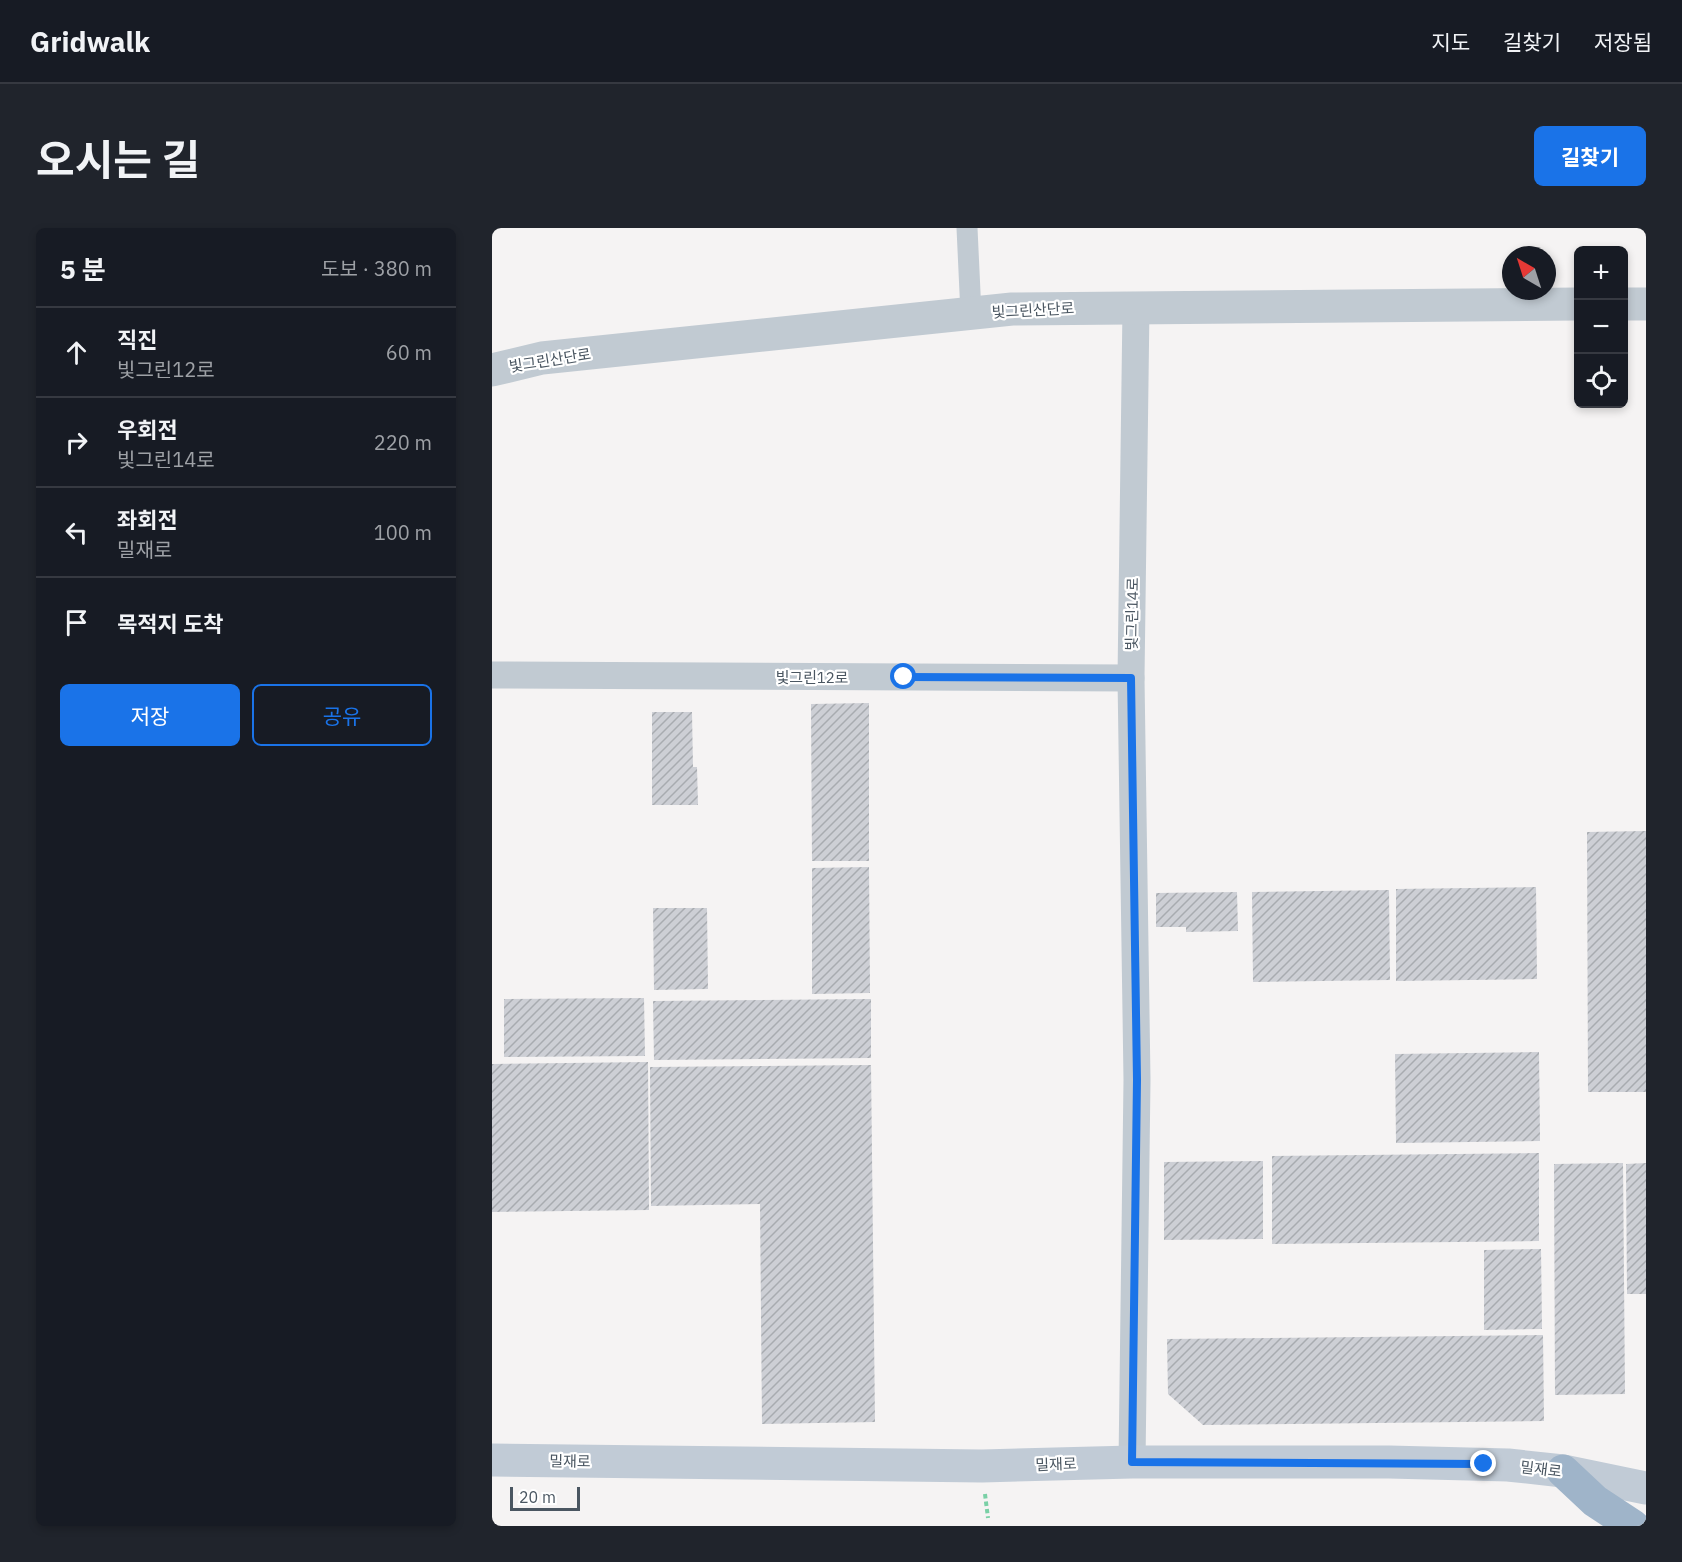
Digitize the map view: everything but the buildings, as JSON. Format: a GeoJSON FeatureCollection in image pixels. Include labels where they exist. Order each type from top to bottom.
{"type":"FeatureCollection","features":[{"type":"Feature","properties":{"kind":"highway"},"geometry":{"type":"LineString","coordinates":[[1563,1471],[1595,1501],[1633,1526]]}},
{"type":"Feature","properties":{"kind":"highway"},"geometry":{"type":"LineString","coordinates":[[1646,1510],[1643,1514],[1646,1525]]}},
{"type":"Feature","properties":{"kind":"main road","name":"밀재로"},"geometry":{"type":"LineString","coordinates":[[492,1460],[982,1466],[1132,1462],[1389,1462],[1508,1465],[1563,1471],[1632,1486]]}},
{"type":"Feature","properties":{"kind":"street"},"geometry":{"type":"LineString","coordinates":[[967,228],[971,314]]}},
{"type":"Feature","properties":{"kind":"street","name":"빛그린산단로"},"geometry":{"type":"LineString","coordinates":[[492,370],[542,358],[1012,309],[1574,304]]}},
{"type":"Feature","properties":{"kind":"street"},"geometry":{"type":"LineString","coordinates":[[1628,304],[1646,304]]}},
{"type":"Feature","properties":{"kind":"street","name":"빛그린14로"},"geometry":{"type":"LineString","coordinates":[[1132,1462],[1137,1080],[1131,678],[1136,307]]}},
{"type":"Feature","properties":{"kind":"street","name":"빛그린12로"},"geometry":{"type":"LineString","coordinates":[[492,675],[1131,678]]}},
{"type":"Feature","properties":{"kind":"route"},"geometry":{"type":"LineString","coordinates":[[904,677],[1131,678],[1137,1080],[1132,1462],[1484,1464]]}}]}
